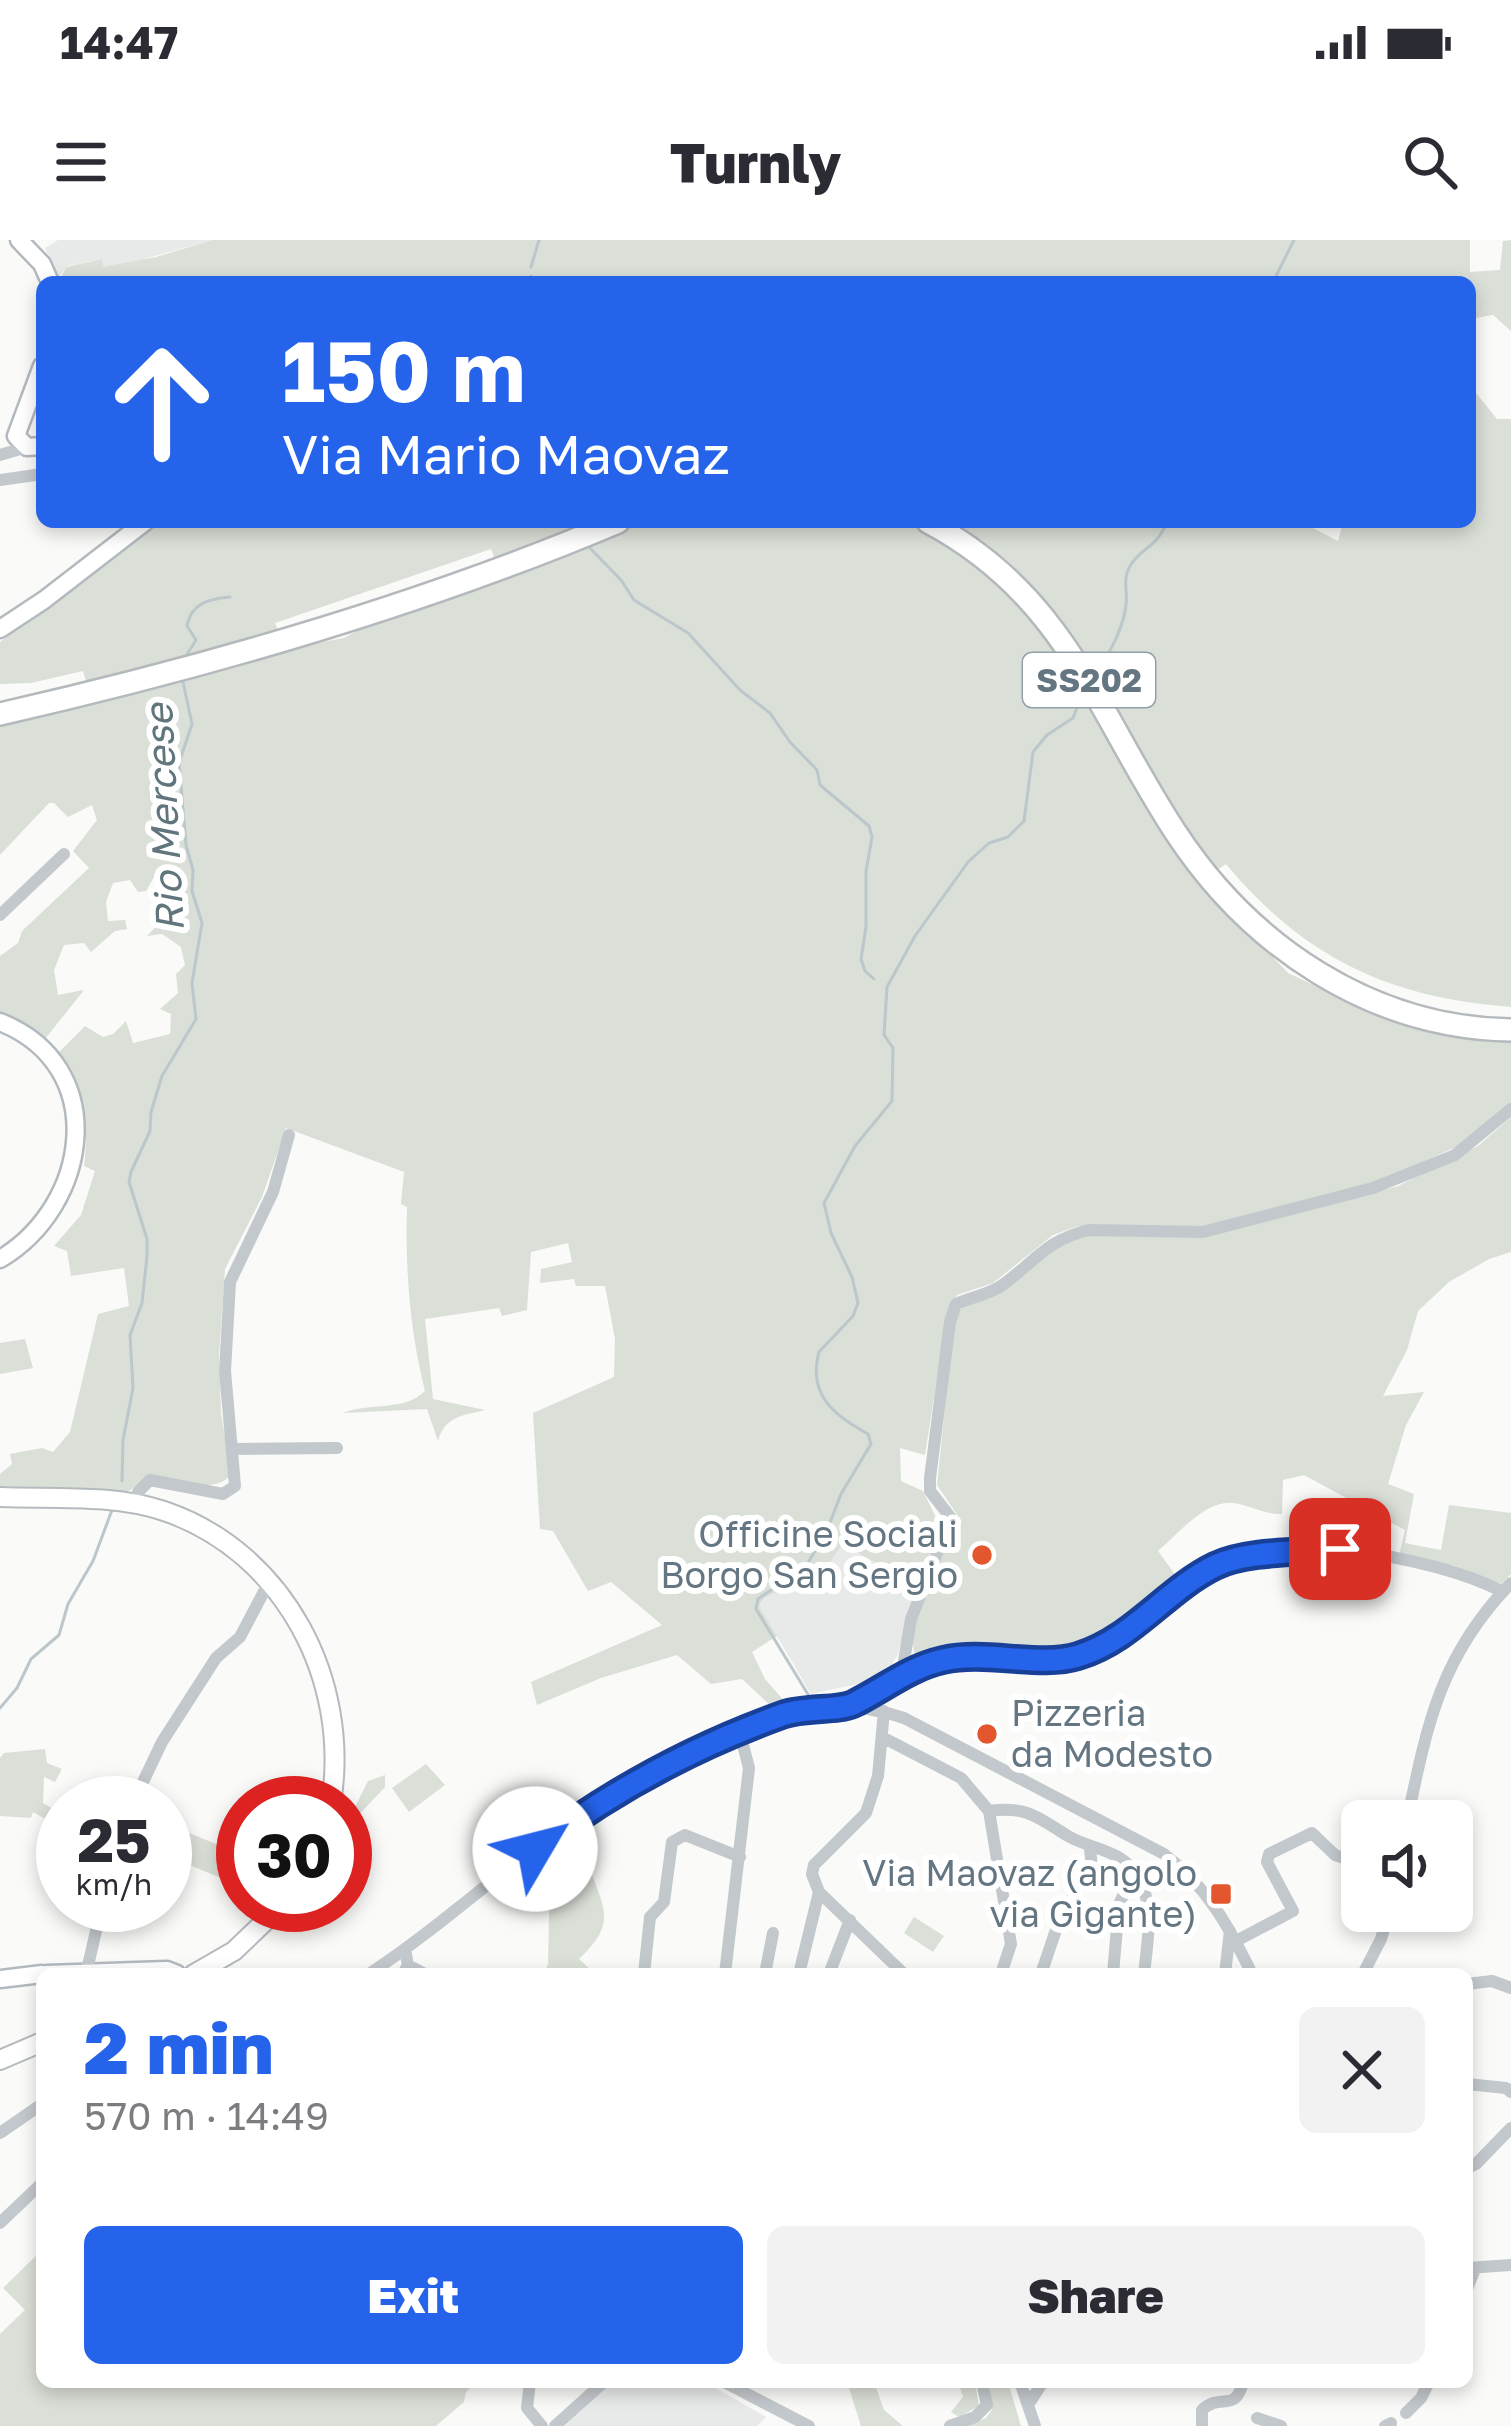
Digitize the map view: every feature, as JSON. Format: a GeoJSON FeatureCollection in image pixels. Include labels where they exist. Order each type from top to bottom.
{"type":"FeatureCollection","features":[{"type":"Feature","properties":{"kind":"highway"},"geometry":{"type":"LineString","coordinates":[[496,562],[569,528]]}},
{"type":"Feature","properties":{"kind":"highway"},"geometry":{"type":"LineString","coordinates":[[0,714],[280,635],[600,528]]}},
{"type":"Feature","properties":{"kind":"highway","name":"SS202"},"geometry":{"type":"LineString","coordinates":[[938,528],[981,554],[1046,619],[1094,687],[1159,804],[1265,936],[1351,992],[1424,1019],[1511,1030]]}},
{"type":"Feature","properties":{"kind":"highway","name":"SS202"},"geometry":{"type":"LineString","coordinates":[[965,528],[1022,573],[1069,628],[1113,692],[1214,872],[1272,926],[1330,966],[1413,1002],[1511,1018]]}},
{"type":"Feature","properties":{"kind":"highway"},"geometry":{"type":"LineString","coordinates":[[0,701],[88,687]]}},
{"type":"Feature","properties":{"kind":"main road"},"geometry":{"type":"LineString","coordinates":[[0,1497],[136,1504],[176,1516],[242,1556],[295,1614],[307,1637],[332,1707],[337,1743],[334,1776]]}},
{"type":"Feature","properties":{"kind":"main road"},"geometry":{"type":"LineString","coordinates":[[204,1968],[234,1951],[254,1932]]}},
{"type":"Feature","properties":{"kind":"main road"},"geometry":{"type":"LineString","coordinates":[[0,2060],[36,2045]]}},
{"type":"Feature","properties":{"kind":"street"},"geometry":{"type":"LineString","coordinates":[[19,240],[47,276]]}},
{"type":"Feature","properties":{"kind":"street"},"geometry":{"type":"LineString","coordinates":[[35,446],[16,436],[36,382]]}},
{"type":"Feature","properties":{"kind":"street"},"geometry":{"type":"LineString","coordinates":[[0,455],[35,446]]}},
{"type":"Feature","properties":{"kind":"street"},"geometry":{"type":"LineString","coordinates":[[0,480],[36,475]]}},
{"type":"Feature","properties":{"kind":"street"},"geometry":{"type":"LineString","coordinates":[[0,629],[137,528]]}},
{"type":"Feature","properties":{"kind":"street"},"geometry":{"type":"LineString","coordinates":[[0,915],[64,854]]}},
{"type":"Feature","properties":{"kind":"street"},"geometry":{"type":"LineString","coordinates":[[0,1022],[36,1043],[56,1064],[72,1101],[76,1136],[70,1172],[57,1203],[27,1241],[0,1259]]}},
{"type":"Feature","properties":{"kind":"street"},"geometry":{"type":"LineString","coordinates":[[902,1673],[910,1619],[951,1518],[930,1491],[929,1478],[956,1304],[999,1287],[1039,1251],[1073,1234],[1089,1230],[1203,1232],[1391,1182],[1455,1155],[1511,1109]]}},
{"type":"Feature","properties":{"kind":"street"},"geometry":{"type":"LineString","coordinates":[[136,1504],[138,1492],[151,1480],[230,1493],[237,1477],[225,1371],[230,1282],[273,1192],[289,1135]]}},
{"type":"Feature","properties":{"kind":"street"},"geometry":{"type":"LineString","coordinates":[[232,1449],[337,1448]]}},
{"type":"Feature","properties":{"kind":"street"},"geometry":{"type":"LineString","coordinates":[[849,1706],[902,1673],[944,1659],[1082,1655],[1152,1613],[1218,1564],[1258,1555],[1340,1549],[1507,1587],[1452,1659],[1438,1691],[1412,1800]]}},
{"type":"Feature","properties":{"kind":"street"},"geometry":{"type":"LineString","coordinates":[[145,1776],[161,1742],[216,1658],[240,1637],[269,1582]]}},
{"type":"Feature","properties":{"kind":"street"},"geometry":{"type":"LineString","coordinates":[[378,1968],[593,1806],[632,1782],[788,1712],[849,1706],[904,1718],[1164,1854],[1202,1888],[1249,1968]]}},
{"type":"Feature","properties":{"kind":"street"},"geometry":{"type":"LineString","coordinates":[[884,1711],[878,1777],[866,1813],[814,1865],[812,1874],[819,1892],[898,1968]]}},
{"type":"Feature","properties":{"kind":"street"},"geometry":{"type":"LineString","coordinates":[[726,1968],[749,1768],[740,1733]]}},
{"type":"Feature","properties":{"kind":"street"},"geometry":{"type":"LineString","coordinates":[[882,1737],[961,1778],[989,1811],[1011,1944],[1003,1968]]}},
{"type":"Feature","properties":{"kind":"street"},"geometry":{"type":"LineString","coordinates":[[989,1811],[1020,1808],[1032,1812],[1135,1871],[1147,1898],[1144,1968]]}},
{"type":"Feature","properties":{"kind":"street"},"geometry":{"type":"LineString","coordinates":[[1233,1935],[1293,1911],[1267,1862],[1269,1854],[1312,1833],[1341,1857]]}},
{"type":"Feature","properties":{"kind":"street"},"geometry":{"type":"LineString","coordinates":[[645,1968],[650,1917],[664,1902],[672,1842],[685,1835],[740,1857]]}},
{"type":"Feature","properties":{"kind":"street"},"geometry":{"type":"LineString","coordinates":[[1043,1968],[1060,1918],[1092,1867],[1090,1849]]}},
{"type":"Feature","properties":{"kind":"street"},"geometry":{"type":"LineString","coordinates":[[1114,1968],[1119,1904],[1135,1871]]}},
{"type":"Feature","properties":{"kind":"street"},"geometry":{"type":"LineString","coordinates":[[800,1968],[819,1892]]}},
{"type":"Feature","properties":{"kind":"street"},"geometry":{"type":"LineString","coordinates":[[831,1968],[850,1920]]}},
{"type":"Feature","properties":{"kind":"street"},"geometry":{"type":"LineString","coordinates":[[88,1968],[96,1932]]}},
{"type":"Feature","properties":{"kind":"street"},"geometry":{"type":"LineString","coordinates":[[1366,1968],[1383,1932]]}},
{"type":"Feature","properties":{"kind":"street"},"geometry":{"type":"LineString","coordinates":[[766,1968],[773,1933]]}},
{"type":"Feature","properties":{"kind":"street"},"geometry":{"type":"LineString","coordinates":[[1226,1968],[1233,1935]]}},
{"type":"Feature","properties":{"kind":"street"},"geometry":{"type":"LineString","coordinates":[[405,1949],[405,1968]]}},
{"type":"Feature","properties":{"kind":"street"},"geometry":{"type":"LineString","coordinates":[[0,1979],[36,1975]]}},
{"type":"Feature","properties":{"kind":"street"},"geometry":{"type":"LineString","coordinates":[[1473,1983],[1492,1981],[1511,1988]]}},
{"type":"Feature","properties":{"kind":"street"},"geometry":{"type":"LineString","coordinates":[[1473,2085],[1511,2092]]}},
{"type":"Feature","properties":{"kind":"street"},"geometry":{"type":"LineString","coordinates":[[0,2133],[36,2108]]}},
{"type":"Feature","properties":{"kind":"street"},"geometry":{"type":"LineString","coordinates":[[1473,2166],[1511,2128]]}},
{"type":"Feature","properties":{"kind":"street"},"geometry":{"type":"LineString","coordinates":[[0,2223],[36,2189]]}},
{"type":"Feature","properties":{"kind":"street"},"geometry":{"type":"LineString","coordinates":[[1473,2268],[1511,2265]]}},
{"type":"Feature","properties":{"kind":"street"},"geometry":{"type":"LineString","coordinates":[[529,2388],[527,2408],[542,2426]]}},
{"type":"Feature","properties":{"kind":"street"},"geometry":{"type":"LineString","coordinates":[[555,2426],[597,2388]]}},
{"type":"Feature","properties":{"kind":"street"},"geometry":{"type":"LineString","coordinates":[[736,2388],[809,2426]]}},
{"type":"Feature","properties":{"kind":"street"},"geometry":{"type":"LineString","coordinates":[[950,2426],[981,2413],[984,2388]]}},
{"type":"Feature","properties":{"kind":"street"},"geometry":{"type":"LineString","coordinates":[[1022,2388],[1035,2426]]}},
{"type":"Feature","properties":{"kind":"street"},"geometry":{"type":"LineString","coordinates":[[1028,2405],[1039,2388]]}},
{"type":"Feature","properties":{"kind":"street"},"geometry":{"type":"LineString","coordinates":[[1202,2426],[1202,2410],[1208,2404],[1237,2407],[1241,2388]]}},
{"type":"Feature","properties":{"kind":"street"},"geometry":{"type":"LineString","coordinates":[[1406,2413],[1426,2388]]}},
{"type":"Feature","properties":{"kind":"street"},"geometry":{"type":"LineString","coordinates":[[1257,2418],[1281,2426]]}},
{"type":"Feature","properties":{"kind":"shaded area"},"geometry":{"type":"Polygon","coordinates":[[[58,240],[213,240],[122,265],[102,267],[101,259],[67,266],[60,276],[45,248],[58,240]]]}},
{"type":"Feature","properties":{"kind":"shaded area"},"geometry":{"type":"Polygon","coordinates":[[[213,240],[1470,240],[1470,272],[1500,270],[1503,241],[1511,240],[1511,331],[1493,315],[1476,318],[1476,276],[62,276],[66,267],[102,259],[103,267],[213,240]]]}},
{"type":"Feature","properties":{"kind":"shaded area"},"geometry":{"type":"Polygon","coordinates":[[[1476,393],[1497,419],[1511,419],[1511,1007],[1426,994],[1352,967],[1286,925],[1226,864],[1200,881],[1288,973],[1343,999],[1424,1027],[1511,1039],[1511,1104],[1467,1142],[1378,1182],[1199,1228],[1078,1226],[1053,1235],[993,1283],[957,1295],[947,1314],[925,1455],[900,1448],[901,1481],[923,1491],[940,1526],[918,1585],[842,1545],[808,1585],[764,1600],[759,1606],[777,1636],[752,1652],[765,1679],[785,1702],[772,1707],[742,1679],[711,1684],[677,1655],[601,1678],[537,1705],[531,1682],[662,1625],[611,1582],[588,1591],[553,1531],[540,1529],[533,1413],[614,1377],[615,1339],[605,1286],[576,1286],[574,1279],[540,1283],[541,1269],[572,1262],[568,1243],[531,1252],[527,1310],[502,1316],[499,1308],[425,1319],[433,1399],[485,1410],[450,1422],[438,1441],[427,1409],[343,1413],[407,1402],[425,1391],[410,1300],[407,1207],[401,1204],[404,1172],[286,1128],[262,1197],[225,1269],[219,1355],[221,1413],[231,1475],[205,1485],[152,1476],[127,1492],[0,1486],[0,1474],[12,1464],[10,1454],[42,1448],[53,1452],[70,1432],[98,1314],[129,1306],[124,1268],[71,1276],[67,1251],[54,1246],[81,1215],[95,1171],[84,1166],[83,1106],[75,1077],[59,1052],[85,1026],[103,1037],[126,1021],[133,1043],[170,1034],[171,1014],[160,1009],[178,993],[176,974],[185,965],[181,947],[162,934],[147,936],[173,909],[174,869],[158,870],[146,891],[138,892],[130,880],[113,883],[106,902],[108,921],[125,920],[127,929],[115,931],[91,952],[84,943],[64,945],[54,970],[58,995],[84,990],[45,1039],[0,1015],[0,956],[89,868],[73,851],[97,820],[92,805],[68,817],[49,803],[0,855],[0,722],[92,701],[83,671],[31,683],[0,684],[0,642],[151,528],[1313,528],[1338,541],[1341,528],[1476,528],[1476,393]],[[491,549],[275,623],[286,649],[344,638],[371,623],[501,576],[491,549]]]}},
{"type":"Feature","properties":{"kind":"shaded area"},"geometry":{"type":"Polygon","coordinates":[[[1511,1117],[1511,1252],[1449,1282],[1418,1311],[1407,1350],[1383,1396],[1424,1392],[1406,1425],[1388,1484],[1414,1494],[1405,1543],[1441,1550],[1449,1505],[1511,1513],[1511,1574],[1501,1584],[1455,1566],[1399,1556],[1405,1530],[1304,1475],[1283,1480],[1282,1514],[1223,1503],[1192,1520],[1158,1551],[1179,1580],[1090,1643],[1062,1652],[980,1650],[916,1661],[913,1642],[918,1605],[958,1516],[937,1485],[954,1322],[962,1306],[1063,1243],[1087,1236],[1226,1231],[1398,1186],[1478,1146],[1511,1117]]]}},
{"type":"Feature","properties":{"kind":"shaded area"},"geometry":{"type":"Polygon","coordinates":[[[25,1339],[33,1368],[0,1374],[0,1343],[25,1339]]]}},
{"type":"Feature","properties":{"kind":"shaded area"},"geometry":{"type":"Polygon","coordinates":[[[841,1545],[918,1585],[889,1670],[862,1683],[811,1694],[759,1606],[770,1594],[800,1589],[824,1572],[841,1545]]]}},
{"type":"Feature","properties":{"kind":"shaded area"},"geometry":{"type":"Polygon","coordinates":[[[45,1749],[47,1763],[62,1769],[58,1776],[36,1776],[36,1814],[31,1818],[0,1816],[0,1758],[4,1753],[45,1749]]]}},
{"type":"Feature","properties":{"kind":"shaded area"},"geometry":{"type":"Polygon","coordinates":[[[426,1764],[445,1785],[409,1812],[392,1788],[426,1764]]]}},
{"type":"Feature","properties":{"kind":"shaded area"},"geometry":{"type":"Polygon","coordinates":[[[385,1775],[385,1787],[372,1801],[372,1780],[385,1775]]]}},
{"type":"Feature","properties":{"kind":"shaded area"},"geometry":{"type":"Polygon","coordinates":[[[192,1834],[216,1844],[216,1876],[192,1866],[192,1834]]]}},
{"type":"Feature","properties":{"kind":"shaded area"},"geometry":{"type":"Polygon","coordinates":[[[586,1859],[604,1912],[600,1934],[579,1959],[589,1968],[546,1968],[550,1870],[586,1859]]]}},
{"type":"Feature","properties":{"kind":"shaded area"},"geometry":{"type":"Polygon","coordinates":[[[914,1917],[944,1936],[933,1952],[904,1933],[914,1917]]]}},
{"type":"Feature","properties":{"kind":"shaded area"},"geometry":{"type":"Polygon","coordinates":[[[36,2256],[36,2388],[470,2388],[464,2402],[436,2426],[0,2426],[0,2334],[25,2310],[3,2288],[36,2256]]]}},
{"type":"Feature","properties":{"kind":"shaded area"},"geometry":{"type":"Polygon","coordinates":[[[606,2388],[715,2388],[766,2417],[757,2426],[565,2426],[606,2388]]]}},
{"type":"Feature","properties":{"kind":"shaded area"},"geometry":{"type":"Polygon","coordinates":[[[849,2388],[876,2388],[884,2410],[903,2426],[861,2426],[849,2388]]]}},
{"type":"Feature","properties":{"kind":"shaded area"},"geometry":{"type":"Polygon","coordinates":[[[960,2388],[976,2388],[979,2406],[959,2417],[951,2412],[963,2397],[960,2388]]]}},
{"type":"Feature","properties":{"kind":"shaded area"},"geometry":{"type":"Polygon","coordinates":[[[990,2388],[1010,2388],[1021,2426],[966,2426],[986,2418],[992,2410],[990,2388]]]}},
{"type":"Feature","properties":{"kind":"waterway"},"geometry":{"type":"LineString","coordinates":[[531,267],[539,240]]}},
{"type":"Feature","properties":{"kind":"waterway"},"geometry":{"type":"LineString","coordinates":[[1276,276],[1294,240]]}},
{"type":"Feature","properties":{"kind":"waterway"},"geometry":{"type":"LineString","coordinates":[[1095,677],[1122,624],[1128,571],[1164,528]]}},
{"type":"Feature","properties":{"kind":"waterway"},"geometry":{"type":"LineString","coordinates":[[588,546],[634,600],[688,633],[740,690],[770,713],[817,770],[820,785],[869,826],[872,837],[861,959],[874,979]]}},
{"type":"Feature","properties":{"kind":"waterway","name":"Rio Mercese"},"geometry":{"type":"LineString","coordinates":[[186,656],[196,640],[187,626],[192,612],[208,601],[230,597]]}},
{"type":"Feature","properties":{"kind":"waterway","name":"Rio Mercese"},"geometry":{"type":"LineString","coordinates":[[122,1481],[123,1440],[133,1388],[130,1335],[142,1303],[147,1256],[147,1239],[129,1182],[150,1131],[162,1076],[196,1019],[192,983],[202,923],[192,891],[179,763],[192,724],[182,677]]}},
{"type":"Feature","properties":{"kind":"waterway"},"geometry":{"type":"LineString","coordinates":[[809,1696],[756,1609],[758,1599],[806,1566],[871,1444],[868,1434],[827,1402],[817,1380],[819,1352],[853,1316],[858,1303],[824,1203],[855,1146],[892,1101],[893,1048],[884,1035],[887,987],[915,936],[968,862],[1024,821],[1033,752],[1047,735],[1073,718],[1082,694]]}},
{"type":"Feature","properties":{"kind":"waterway","name":"Rio Mercese"},"geometry":{"type":"LineString","coordinates":[[0,1708],[17,1688],[31,1659],[59,1635],[68,1604],[93,1561],[112,1510]]}},
{"type":"Feature","properties":{"kind":"place","name":"Officine Sociali Borgo San Sergio"},"geometry":{"type":"Point","coordinates":[982,1555]}},
{"type":"Feature","properties":{"kind":"place","name":"Pizzeria da Modesto"},"geometry":{"type":"Point","coordinates":[987,1734]}},
{"type":"Feature","properties":{"kind":"place","name":"Via Maovaz (angolo via Gigante)"},"geometry":{"type":"Point","coordinates":[1221,1894]}},
{"type":"Feature","properties":{"kind":"route"},"geometry":{"type":"LineString","coordinates":[[535,1849],[632,1782],[788,1712],[849,1706],[902,1673],[944,1659],[1082,1655],[1152,1613],[1218,1564],[1258,1555],[1340,1549]]}}]}
